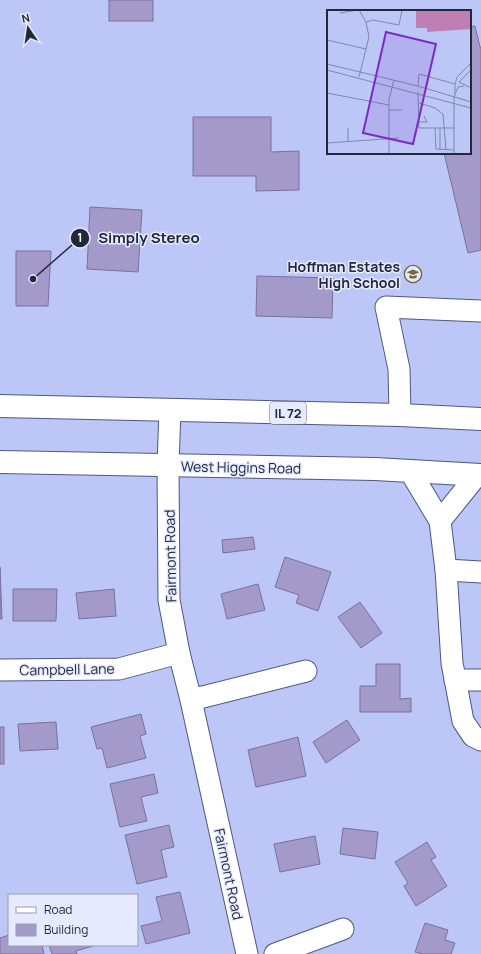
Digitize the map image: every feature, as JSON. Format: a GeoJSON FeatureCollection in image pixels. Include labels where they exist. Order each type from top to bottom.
{"type":"FeatureCollection","features":[{"type":"Feature","properties":{"kind":"main road","name":"IL 72"},"geometry":{"type":"LineString","coordinates":[[0,406],[400,415],[481,419]]}},
{"type":"Feature","properties":{"kind":"main road","name":"West Higgins Road"},"geometry":{"type":"LineString","coordinates":[[0,462],[375,469],[479,475]]}},
{"type":"Feature","properties":{"kind":"street"},"geometry":{"type":"LineString","coordinates":[[400,415],[400,369],[386,307],[481,311]]}},
{"type":"Feature","properties":{"kind":"street","name":"Fairmont Road"},"geometry":{"type":"LineString","coordinates":[[170,410],[168,465],[169,600],[179,653],[191,700],[247,954]]}},
{"type":"Feature","properties":{"kind":"street"},"geometry":{"type":"LineString","coordinates":[[410,471],[440,521],[446,570],[452,663],[463,721],[473,736],[481,740]]}},
{"type":"Feature","properties":{"kind":"street"},"geometry":{"type":"LineString","coordinates":[[440,521],[479,475]]}},
{"type":"Feature","properties":{"kind":"street"},"geometry":{"type":"LineString","coordinates":[[446,570],[481,572]]}},
{"type":"Feature","properties":{"kind":"street","name":"Campbell Lane"},"geometry":{"type":"LineString","coordinates":[[0,670],[119,669],[179,653]]}},
{"type":"Feature","properties":{"kind":"street"},"geometry":{"type":"LineString","coordinates":[[191,700],[306,671]]}},
{"type":"Feature","properties":{"kind":"street"},"geometry":{"type":"LineString","coordinates":[[456,680],[481,680]]}},
{"type":"Feature","properties":{"kind":"street"},"geometry":{"type":"LineString","coordinates":[[275,954],[343,929]]}},
{"type":"Feature","properties":{"kind":"building"},"geometry":{"type":"Polygon","coordinates":[[[109,0],[153,0],[153,21],[109,21],[109,0]]]}},
{"type":"Feature","properties":{"kind":"building"},"geometry":{"type":"Polygon","coordinates":[[[475,26],[481,47],[481,250],[468,253],[444,154],[471,154],[471,27],[475,26]]]}},
{"type":"Feature","properties":{"kind":"building"},"geometry":{"type":"Polygon","coordinates":[[[193,117],[271,117],[271,152],[299,151],[299,190],[256,191],[256,176],[193,176],[193,117]]]}},
{"type":"Feature","properties":{"kind":"building"},"geometry":{"type":"Polygon","coordinates":[[[90,207],[142,210],[138,272],[87,269],[90,207]]]}},
{"type":"Feature","properties":{"kind":"building"},"geometry":{"type":"Polygon","coordinates":[[[16,251],[51,251],[48,306],[16,306],[16,251]]]}},
{"type":"Feature","properties":{"kind":"building"},"geometry":{"type":"Polygon","coordinates":[[[257,276],[333,278],[332,318],[256,316],[257,276]]]}},
{"type":"Feature","properties":{"kind":"building"},"geometry":{"type":"Polygon","coordinates":[[[253,537],[255,549],[223,553],[222,540],[253,537]]]}},
{"type":"Feature","properties":{"kind":"building"},"geometry":{"type":"Polygon","coordinates":[[[285,557],[331,572],[318,611],[296,603],[299,595],[275,587],[285,557]]]}},
{"type":"Feature","properties":{"kind":"building"},"geometry":{"type":"Polygon","coordinates":[[[0,567],[2,619],[0,619],[0,567]]]}},
{"type":"Feature","properties":{"kind":"building"},"geometry":{"type":"Polygon","coordinates":[[[258,584],[265,610],[227,619],[221,594],[258,584]]]}},
{"type":"Feature","properties":{"kind":"building"},"geometry":{"type":"Polygon","coordinates":[[[13,589],[57,589],[56,621],[13,621],[13,589]]]}},
{"type":"Feature","properties":{"kind":"building"},"geometry":{"type":"Polygon","coordinates":[[[114,589],[116,616],[79,619],[76,593],[114,589]]]}},
{"type":"Feature","properties":{"kind":"building"},"geometry":{"type":"Polygon","coordinates":[[[360,602],[382,633],[361,648],[338,617],[360,602]]]}},
{"type":"Feature","properties":{"kind":"building"},"geometry":{"type":"Polygon","coordinates":[[[376,664],[400,664],[400,699],[411,698],[411,712],[360,712],[360,686],[376,686],[376,664]]]}},
{"type":"Feature","properties":{"kind":"building"},"geometry":{"type":"Polygon","coordinates":[[[141,714],[146,734],[140,736],[146,758],[107,768],[102,748],[97,749],[91,727],[141,714]]]}},
{"type":"Feature","properties":{"kind":"building"},"geometry":{"type":"Polygon","coordinates":[[[347,720],[360,740],[326,763],[313,742],[347,720]]]}},
{"type":"Feature","properties":{"kind":"building"},"geometry":{"type":"Polygon","coordinates":[[[56,722],[58,749],[20,751],[18,724],[56,722]]]}},
{"type":"Feature","properties":{"kind":"building"},"geometry":{"type":"Polygon","coordinates":[[[0,727],[4,727],[4,764],[0,764],[0,727]]]}},
{"type":"Feature","properties":{"kind":"building"},"geometry":{"type":"Polygon","coordinates":[[[298,737],[306,776],[256,787],[248,750],[298,737]]]}},
{"type":"Feature","properties":{"kind":"building"},"geometry":{"type":"Polygon","coordinates":[[[154,774],[158,793],[141,797],[147,821],[120,827],[110,784],[154,774]]]}},
{"type":"Feature","properties":{"kind":"building"},"geometry":{"type":"Polygon","coordinates":[[[169,825],[174,847],[161,850],[167,877],[137,884],[125,835],[169,825]]]}},
{"type":"Feature","properties":{"kind":"building"},"geometry":{"type":"Polygon","coordinates":[[[343,828],[378,832],[375,859],[340,854],[343,828]]]}},
{"type":"Feature","properties":{"kind":"building"},"geometry":{"type":"Polygon","coordinates":[[[315,836],[320,864],[280,872],[274,844],[315,836]]]}},
{"type":"Feature","properties":{"kind":"building"},"geometry":{"type":"Polygon","coordinates":[[[427,842],[436,857],[431,860],[447,886],[416,906],[404,886],[408,883],[395,862],[427,842]]]}},
{"type":"Feature","properties":{"kind":"building"},"geometry":{"type":"Polygon","coordinates":[[[180,892],[190,933],[146,944],[141,926],[162,921],[156,897],[180,892]]]}},
{"type":"Feature","properties":{"kind":"building"},"geometry":{"type":"Polygon","coordinates":[[[425,923],[448,930],[445,940],[455,943],[451,954],[423,954],[415,952],[425,923]]]}},
{"type":"Feature","properties":{"kind":"building"},"geometry":{"type":"Polygon","coordinates":[[[8,935],[8,946],[42,946],[44,954],[0,954],[0,938],[8,935]]]}},
{"type":"Feature","properties":{"kind":"building"},"geometry":{"type":"Polygon","coordinates":[[[49,946],[93,946],[76,951],[77,954],[52,954],[49,946]]]}},
{"type":"Feature","properties":{"kind":"place","name":"Hoffman Estates High School"},"geometry":{"type":"Point","coordinates":[413,274]}},
{"type":"Feature","properties":{"kind":"place","name":"Simply Stereo"},"geometry":{"type":"Point","coordinates":[33,279]}}]}
